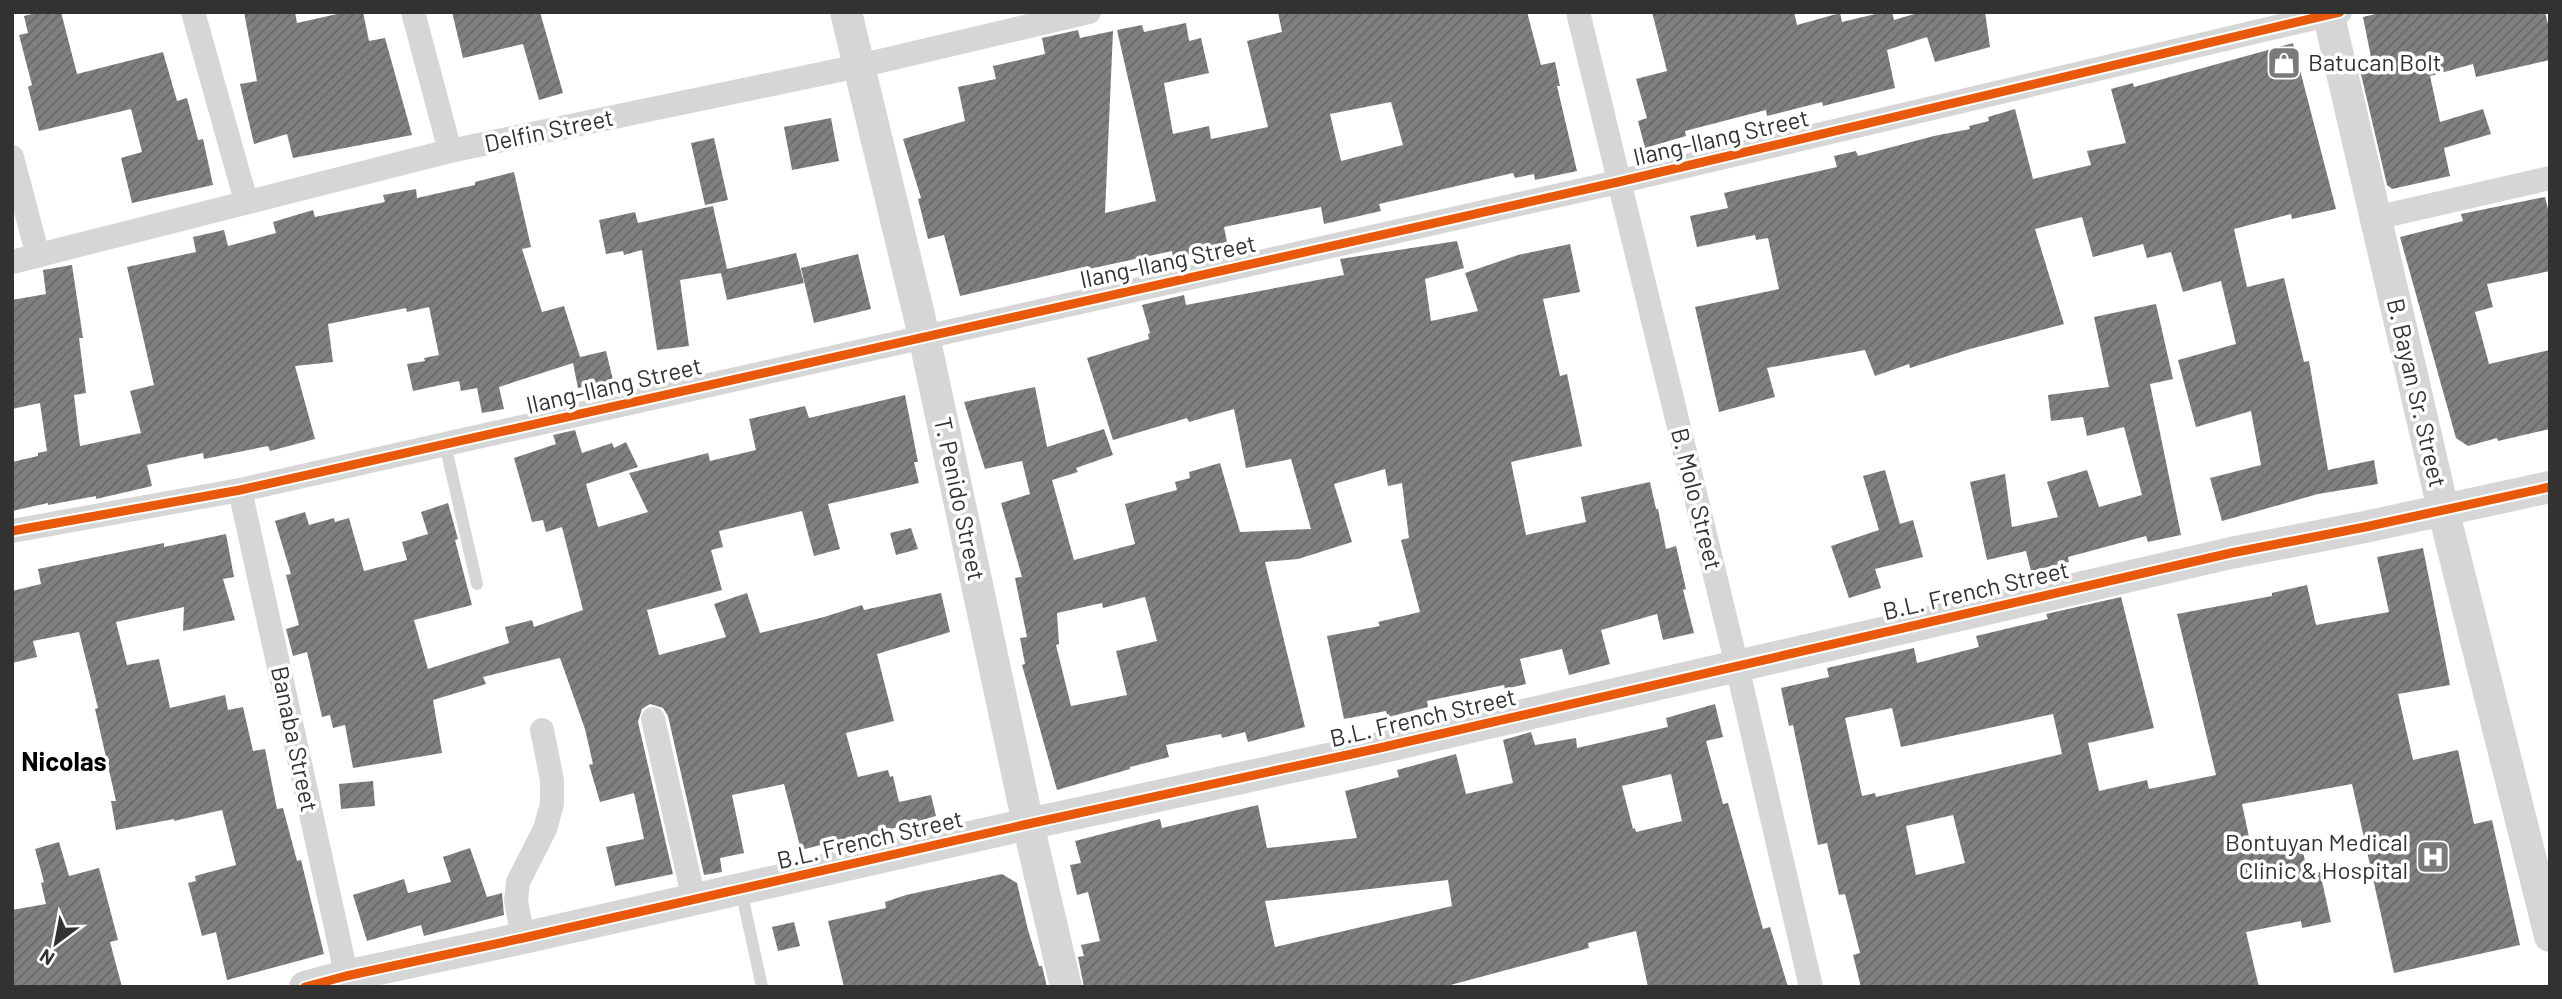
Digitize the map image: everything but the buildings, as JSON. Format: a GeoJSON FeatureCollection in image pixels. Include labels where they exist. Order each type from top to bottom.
{"type":"FeatureCollection","features":[{"type":"Feature","properties":{"kind":"street"},"geometry":{"type":"LineString","coordinates":[[193,12],[246,201]]}},
{"type":"Feature","properties":{"kind":"street"},"geometry":{"type":"LineString","coordinates":[[413,12],[450,151]]}},
{"type":"Feature","properties":{"kind":"street","name":"T. Penido Street"},"geometry":{"type":"LineString","coordinates":[[846,12],[924,336],[1028,824],[1066,987]]}},
{"type":"Feature","properties":{"kind":"street","name":"Delfin Street"},"geometry":{"type":"LineString","coordinates":[[12,262],[450,151],[859,66],[1089,12]]}},
{"type":"Feature","properties":{"kind":"street","name":"B. Molo Street"},"geometry":{"type":"LineString","coordinates":[[1578,12],[1737,666],[1811,987]]}},
{"type":"Feature","properties":{"kind":"street","name":"Ilang-Ilang Street"},"geometry":{"type":"LineString","coordinates":[[12,531],[240,490],[1618,182],[2332,13]]}},
{"type":"Feature","properties":{"kind":"street","name":"B. Bayan Sr. Street"},"geometry":{"type":"LineString","coordinates":[[2332,13],[2375,218],[2443,509],[2550,936]]}},
{"type":"Feature","properties":{"kind":"street"},"geometry":{"type":"LineString","coordinates":[[12,158],[38,256]]}},
{"type":"Feature","properties":{"kind":"street"},"geometry":{"type":"LineString","coordinates":[[2375,218],[2550,178]]}},
{"type":"Feature","properties":{"kind":"street","name":"B.L. French Street"},"geometry":{"type":"LineString","coordinates":[[305,987],[348,981],[523,938],[1375,749],[2231,552],[2365,527],[2550,487]]}},
{"type":"Feature","properties":{"kind":"street","name":"Banaba Street"},"geometry":{"type":"LineString","coordinates":[[240,490],[348,981]]}},
{"type":"Feature","properties":{"kind":"street"},"geometry":{"type":"LineString","coordinates":[[653,719],[694,900]]}},
{"type":"Feature","properties":{"kind":"street"},"geometry":{"type":"LineString","coordinates":[[523,938],[516,901],[518,882],[537,847],[552,804],[552,780],[542,730]]}},
{"type":"Feature","properties":{"kind":"lane"},"geometry":{"type":"LineString","coordinates":[[445,444],[477,584]]}},
{"type":"Feature","properties":{"kind":"lane"},"geometry":{"type":"LineString","coordinates":[[741,889],[762,987]]}},
{"type":"Feature","properties":{"kind":"cycle path"},"geometry":{"type":"LineString","coordinates":[[12,531],[240,490],[1618,182],[2340,12]]}},
{"type":"Feature","properties":{"kind":"cycle path"},"geometry":{"type":"LineString","coordinates":[[305,987],[1028,824],[1375,749],[2231,553],[2550,487]]}},
{"type":"Feature","properties":{"kind":"place","name":"Batucan Bolt"},"geometry":{"type":"Point","coordinates":[2284,63]}},
{"type":"Feature","properties":{"kind":"place","name":"Bontuyan Medical Clinic & Hospital"},"geometry":{"type":"Point","coordinates":[2433,857]}},
{"type":"Feature","properties":{"kind":"district","name":"Nicolas"},"geometry":{"type":"Point","coordinates":[64,762]}}]}
